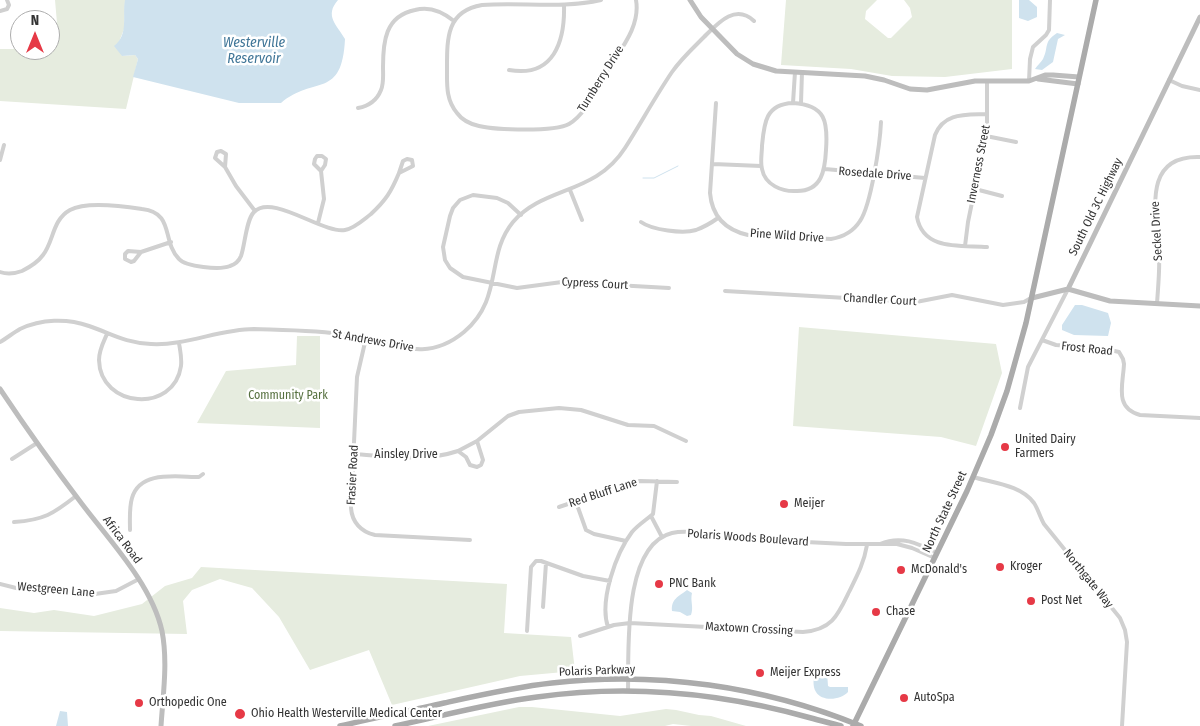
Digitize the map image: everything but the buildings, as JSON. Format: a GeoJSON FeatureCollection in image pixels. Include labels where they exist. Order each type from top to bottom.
{"type":"FeatureCollection","features":[{"type":"Feature","properties":{"kind":"main road","name":"North State Street"},"geometry":{"type":"LineString","coordinates":[[853,725],[974,477],[993,430],[1032,298],[1096,0]]}},
{"type":"Feature","properties":{"kind":"main road","name":"Polaris Parkway"},"geometry":{"type":"LineString","coordinates":[[340,726],[519,687],[584,680],[628,679],[713,685],[754,692],[811,708],[853,725],[861,726]]}},
{"type":"Feature","properties":{"kind":"main road","name":"Polaris Parkway"},"geometry":{"type":"LineString","coordinates":[[395,726],[537,696],[628,691],[683,694],[739,701],[783,710],[841,726]]}},
{"type":"Feature","properties":{"kind":"street"},"geometry":{"type":"LineString","coordinates":[[0,11],[7,9],[7,0]]}},
{"type":"Feature","properties":{"kind":"street"},"geometry":{"type":"LineString","coordinates":[[358,108],[372,102],[380,92],[383,82],[384,40],[389,28],[398,18],[410,11],[426,9],[442,13],[454,21],[464,11],[482,4],[564,5],[602,0]]}},
{"type":"Feature","properties":{"kind":"street","name":"Turnberry Drive"},"geometry":{"type":"LineString","coordinates":[[454,21],[447,41],[447,88],[450,104],[459,116],[467,122],[480,126],[556,129],[571,123],[582,111],[634,27],[637,14],[636,0]]}},
{"type":"Feature","properties":{"kind":"street"},"geometry":{"type":"LineString","coordinates":[[690,0],[701,17],[737,54],[748,62],[766,69],[865,76],[910,89],[927,90],[970,82],[1030,81],[1045,75],[1079,76]]}},
{"type":"Feature","properties":{"kind":"street"},"geometry":{"type":"LineString","coordinates":[[1030,81],[1030,58],[1033,47],[1049,30],[1050,0]]}},
{"type":"Feature","properties":{"kind":"street"},"geometry":{"type":"LineString","coordinates":[[509,70],[519,71],[534,68],[552,56],[562,38],[564,5]]}},
{"type":"Feature","properties":{"kind":"street","name":"St Andrews Drive"},"geometry":{"type":"LineString","coordinates":[[0,342],[20,329],[51,321],[75,322],[123,340],[142,344],[180,343],[230,331],[249,329],[342,334],[413,350],[446,343],[463,333],[476,320],[488,299],[499,251],[504,236],[513,222],[536,204],[592,180],[614,163],[672,72],[722,20],[732,15],[744,14],[754,20]]}},
{"type":"Feature","properties":{"kind":"street","name":"South Old 3C Highway"},"geometry":{"type":"LineString","coordinates":[[1020,408],[1028,367],[1200,17]]}},
{"type":"Feature","properties":{"kind":"street"},"geometry":{"type":"LineString","coordinates":[[793,102],[795,72]]}},
{"type":"Feature","properties":{"kind":"street"},"geometry":{"type":"LineString","coordinates":[[801,103],[802,72]]}},
{"type":"Feature","properties":{"kind":"street"},"geometry":{"type":"LineString","coordinates":[[1037,79],[1078,84]]}},
{"type":"Feature","properties":{"kind":"street"},"geometry":{"type":"LineString","coordinates":[[1169,80],[1182,86],[1200,90]]}},
{"type":"Feature","properties":{"kind":"street","name":"Inverness Street"},"geometry":{"type":"LineString","coordinates":[[965,246],[968,222],[986,136],[988,114],[987,81]]}},
{"type":"Feature","properties":{"kind":"street"},"geometry":{"type":"LineString","coordinates":[[793,102],[801,103],[817,110],[825,121],[827,134],[825,170],[820,179],[810,188],[799,191],[788,191],[776,187],[769,182],[761,166],[766,118],[778,106],[793,102]]}},
{"type":"Feature","properties":{"kind":"street"},"geometry":{"type":"LineString","coordinates":[[641,222],[652,228],[689,231],[704,227],[718,218],[712,207],[710,197],[716,103]]}},
{"type":"Feature","properties":{"kind":"street"},"geometry":{"type":"LineString","coordinates":[[987,247],[935,242],[927,238],[918,223],[918,212],[935,135],[942,123],[956,115],[988,114]]}},
{"type":"Feature","properties":{"kind":"street","name":"Pine Wild Drive"},"geometry":{"type":"LineString","coordinates":[[718,218],[731,229],[748,235],[824,239],[837,238],[854,229],[863,217],[879,149],[881,122]]}},
{"type":"Feature","properties":{"kind":"street"},"geometry":{"type":"LineString","coordinates":[[986,136],[1016,142]]}},
{"type":"Feature","properties":{"kind":"street"},"geometry":{"type":"LineString","coordinates":[[0,160],[4,145]]}},
{"type":"Feature","properties":{"kind":"street","name":"Seckel Drive"},"geometry":{"type":"LineString","coordinates":[[1157,304],[1159,257],[1155,201],[1157,184],[1161,176],[1174,163],[1186,158],[1200,157]]}},
{"type":"Feature","properties":{"kind":"street"},"geometry":{"type":"LineString","coordinates":[[712,164],[761,166]]}},
{"type":"Feature","properties":{"kind":"street"},"geometry":{"type":"LineString","coordinates":[[225,167],[236,186],[255,211]]}},
{"type":"Feature","properties":{"kind":"street","name":"Rosedale Drive"},"geometry":{"type":"LineString","coordinates":[[825,170],[925,178]]}},
{"type":"Feature","properties":{"kind":"street"},"geometry":{"type":"LineString","coordinates":[[318,223],[324,200],[321,171]]}},
{"type":"Feature","properties":{"kind":"street"},"geometry":{"type":"LineString","coordinates":[[0,272],[14,274],[38,261],[46,252],[60,218],[77,207],[92,206],[158,212],[163,219],[170,242],[178,258],[185,264],[222,268],[238,262],[251,215],[255,211],[263,208],[274,208],[334,230],[350,229],[388,197],[399,173]]}},
{"type":"Feature","properties":{"kind":"street"},"geometry":{"type":"LineString","coordinates":[[975,189],[1002,196]]}},
{"type":"Feature","properties":{"kind":"street"},"geometry":{"type":"LineString","coordinates":[[570,190],[582,220]]}},
{"type":"Feature","properties":{"kind":"street","name":"Cypress Court"},"geometry":{"type":"LineString","coordinates":[[521,215],[506,201],[479,195],[463,199],[452,211],[443,247],[447,265],[463,278],[517,288],[562,282],[669,288]]}},
{"type":"Feature","properties":{"kind":"street"},"geometry":{"type":"LineString","coordinates":[[141,252],[170,242]]}},
{"type":"Feature","properties":{"kind":"street"},"geometry":{"type":"LineString","coordinates":[[1032,298],[1068,288],[1110,301],[1200,306]]}},
{"type":"Feature","properties":{"kind":"street","name":"Chandler Court"},"geometry":{"type":"LineString","coordinates":[[725,291],[916,302],[944,296],[956,296],[1003,305],[1024,302],[1032,298]]}},
{"type":"Feature","properties":{"kind":"street"},"geometry":{"type":"LineString","coordinates":[[106,334],[99,358],[102,372],[106,381],[115,391],[125,397],[134,399],[155,397],[166,391],[174,383],[181,366],[180,343]]}},
{"type":"Feature","properties":{"kind":"street","name":"Frasier Road"},"geometry":{"type":"LineString","coordinates":[[366,338],[357,377],[351,512],[355,522],[362,530],[380,536],[470,540]]}},
{"type":"Feature","properties":{"kind":"street","name":"Frost Road"},"geometry":{"type":"LineString","coordinates":[[1042,340],[1056,345],[1106,349],[1119,352],[1124,364],[1123,402],[1131,413],[1200,418]]}},
{"type":"Feature","properties":{"kind":"street","name":"Africa Road"},"geometry":{"type":"LineString","coordinates":[[0,389],[37,443],[139,579],[156,612],[164,644],[161,726]]}},
{"type":"Feature","properties":{"kind":"street","name":"Ainsley Drive"},"geometry":{"type":"LineString","coordinates":[[353,454],[438,456],[458,451],[477,441],[498,423],[514,414],[559,408],[581,410],[628,425],[654,426],[686,440]]}},
{"type":"Feature","properties":{"kind":"street"},"geometry":{"type":"LineString","coordinates":[[458,451],[466,457],[470,465],[478,466],[482,463],[483,457],[477,441]]}},
{"type":"Feature","properties":{"kind":"street"},"geometry":{"type":"LineString","coordinates":[[12,459],[37,443]]}},
{"type":"Feature","properties":{"kind":"street"},"geometry":{"type":"LineString","coordinates":[[130,530],[132,498],[137,488],[144,482],[159,477],[199,477],[203,474]]}},
{"type":"Feature","properties":{"kind":"street","name":"Northgate Way"},"geometry":{"type":"LineString","coordinates":[[974,477],[1010,487],[1020,491],[1030,499],[1047,528],[1120,618],[1127,642],[1122,726]]}},
{"type":"Feature","properties":{"kind":"street","name":"Red Bluff Lane"},"geometry":{"type":"LineString","coordinates":[[559,507],[630,483],[640,481],[677,482]]}},
{"type":"Feature","properties":{"kind":"street"},"geometry":{"type":"LineString","coordinates":[[608,627],[605,617],[610,581],[626,541],[639,525],[651,516],[654,510],[657,481]]}},
{"type":"Feature","properties":{"kind":"street"},"geometry":{"type":"LineString","coordinates":[[14,522],[47,517],[76,496]]}},
{"type":"Feature","properties":{"kind":"street"},"geometry":{"type":"LineString","coordinates":[[576,502],[586,530],[594,534],[626,541]]}},
{"type":"Feature","properties":{"kind":"street"},"geometry":{"type":"LineString","coordinates":[[628,691],[631,601],[639,570],[649,550],[662,537],[651,516]]}},
{"type":"Feature","properties":{"kind":"street","name":"Polaris Woods Boulevard"},"geometry":{"type":"LineString","coordinates":[[662,537],[682,532],[728,538],[867,545],[878,545],[889,540],[908,540],[936,556]]}},
{"type":"Feature","properties":{"kind":"street","name":"Maxtown Crossing"},"geometry":{"type":"LineString","coordinates":[[580,636],[608,627],[630,623],[803,632],[815,630],[831,622],[842,608],[863,564],[867,545]]}},
{"type":"Feature","properties":{"kind":"street"},"geometry":{"type":"LineString","coordinates":[[527,631],[531,568],[536,561],[583,576],[610,581]]}},
{"type":"Feature","properties":{"kind":"street"},"geometry":{"type":"LineString","coordinates":[[543,608],[546,563]]}},
{"type":"Feature","properties":{"kind":"street","name":"Westgreen Lane"},"geometry":{"type":"LineString","coordinates":[[0,584],[24,590],[54,589],[88,595],[116,591],[139,579]]}},
{"type":"Feature","properties":{"kind":"green space"},"geometry":{"type":"Polygon","coordinates":[[[55,0],[125,0],[124,29],[119,42],[122,56],[135,55],[138,59],[126,109],[0,101],[0,49],[10,49],[10,60],[60,60],[60,10],[56,10],[55,0]]]}},
{"type":"Feature","properties":{"kind":"green space"},"geometry":{"type":"Polygon","coordinates":[[[786,0],[877,0],[866,11],[865,19],[888,38],[891,38],[912,17],[910,8],[904,0],[1012,0],[1012,69],[945,77],[892,76],[851,69],[781,65],[786,0]]]}},
{"type":"Feature","properties":{"kind":"green space"},"geometry":{"type":"Polygon","coordinates":[[[799,327],[996,344],[1002,373],[976,446],[941,437],[793,426],[799,327]]]}},
{"type":"Feature","properties":{"kind":"green space","name":"Community Park"},"geometry":{"type":"Polygon","coordinates":[[[297,336],[320,336],[320,428],[197,423],[226,371],[296,365],[297,336]]]}},
{"type":"Feature","properties":{"kind":"green space"},"geometry":{"type":"Polygon","coordinates":[[[201,567],[507,584],[504,633],[571,637],[575,671],[520,676],[392,705],[369,650],[310,670],[279,617],[252,588],[220,579],[192,590],[183,601],[187,634],[0,631],[0,608],[34,613],[54,610],[94,616],[142,604],[165,586],[192,578],[201,567]]]}},
{"type":"Feature","properties":{"kind":"green space"},"geometry":{"type":"Polygon","coordinates":[[[519,707],[620,716],[666,709],[711,716],[746,726],[691,726],[673,724],[665,726],[428,726],[519,707]]]}},
{"type":"Feature","properties":{"kind":"water","name":"Westerville Reservoir"},"geometry":{"type":"Polygon","coordinates":[[[125,0],[338,0],[332,11],[332,16],[345,39],[343,58],[338,71],[332,79],[293,95],[281,103],[239,103],[133,77],[138,59],[135,55],[122,56],[114,46],[122,36],[125,0]]]}},
{"type":"Feature","properties":{"kind":"water"},"geometry":{"type":"Polygon","coordinates":[[[1019,0],[1029,0],[1037,7],[1037,17],[1028,21],[1019,18],[1019,0]]]}},
{"type":"Feature","properties":{"kind":"water"},"geometry":{"type":"Polygon","coordinates":[[[1057,33],[1065,35],[1058,39],[1053,62],[1042,70],[1035,69],[1045,55],[1048,42],[1057,33]]]}},
{"type":"Feature","properties":{"kind":"water"},"geometry":{"type":"Polygon","coordinates":[[[1075,305],[1082,305],[1108,313],[1111,323],[1108,336],[1074,335],[1062,330],[1062,325],[1075,305]]]}},
{"type":"Feature","properties":{"kind":"water"},"geometry":{"type":"Polygon","coordinates":[[[687,590],[692,593],[692,609],[691,615],[687,616],[680,612],[672,611],[672,607],[676,599],[687,590]]]}},
{"type":"Feature","properties":{"kind":"water"},"geometry":{"type":"Polygon","coordinates":[[[818,668],[827,672],[828,686],[848,687],[848,692],[841,697],[832,699],[819,695],[815,690],[814,682],[814,672],[818,668]]]}},
{"type":"Feature","properties":{"kind":"water"},"geometry":{"type":"Polygon","coordinates":[[[60,711],[67,712],[68,726],[56,726],[60,711]]]}},
{"type":"Feature","properties":{"kind":"waterway"},"geometry":{"type":"LineString","coordinates":[[643,178],[654,178],[678,166]]}},
{"type":"Feature","properties":{"kind":"place","name":"United Dairy Farmers"},"geometry":{"type":"Point","coordinates":[1005,447]}},
{"type":"Feature","properties":{"kind":"place","name":"Meijer"},"geometry":{"type":"Point","coordinates":[784,504]}},
{"type":"Feature","properties":{"kind":"place","name":"Kroger"},"geometry":{"type":"Point","coordinates":[1000,567]}},
{"type":"Feature","properties":{"kind":"place","name":"McDonald's"},"geometry":{"type":"Point","coordinates":[901,570]}},
{"type":"Feature","properties":{"kind":"place","name":"PNC Bank"},"geometry":{"type":"Point","coordinates":[659,584]}},
{"type":"Feature","properties":{"kind":"place","name":"Post Net"},"geometry":{"type":"Point","coordinates":[1031,601]}},
{"type":"Feature","properties":{"kind":"place","name":"Chase"},"geometry":{"type":"Point","coordinates":[876,612]}},
{"type":"Feature","properties":{"kind":"place","name":"Meijer Express"},"geometry":{"type":"Point","coordinates":[760,673]}},
{"type":"Feature","properties":{"kind":"place","name":"AutoSpa"},"geometry":{"type":"Point","coordinates":[904,698]}},
{"type":"Feature","properties":{"kind":"place","name":"Orthopedic One"},"geometry":{"type":"Point","coordinates":[139,703]}},
{"type":"Feature","properties":{"kind":"place","name":"Ohio Health Westerville Medical Center"},"geometry":{"type":"Point","coordinates":[240,714]}}]}
